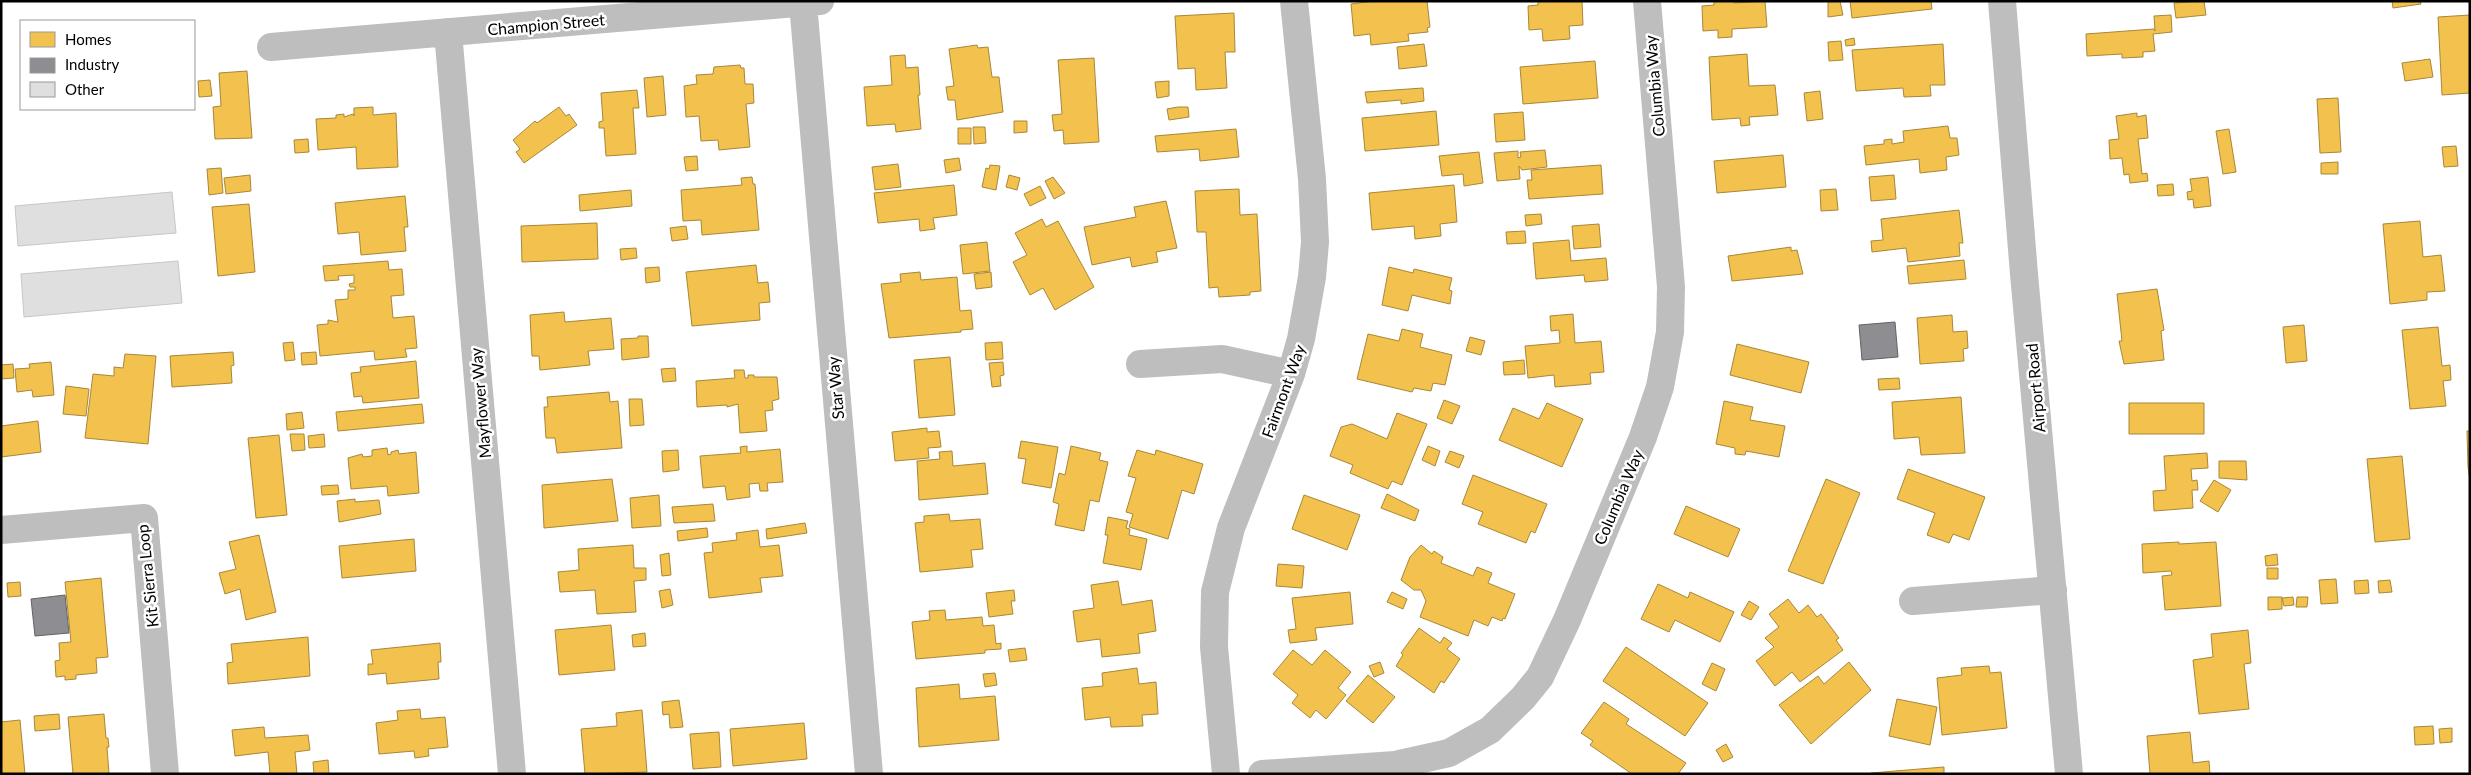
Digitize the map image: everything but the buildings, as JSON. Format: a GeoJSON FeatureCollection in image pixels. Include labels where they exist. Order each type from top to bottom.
{"type":"FeatureCollection","features":[{"type":"Feature","properties":{"kind":"street","name":"Fairmont Way"},"geometry":{"type":"LineString","coordinates":[[1226,774],[1214,648],[1215,592],[1231,528],[1291,374],[1302,339],[1312,277],[1315,242],[1312,178],[1294,1]]}},
{"type":"Feature","properties":{"kind":"street","name":"Columbia Way"},"geometry":{"type":"LineString","coordinates":[[1262,774],[1395,765],[1449,753],[1490,730],[1523,698],[1540,677],[1567,620],[1643,438],[1660,387],[1670,332],[1671,287],[1647,1]]}},
{"type":"Feature","properties":{"kind":"street","name":"Airport Road"},"geometry":{"type":"LineString","coordinates":[[2002,1],[2024,274],[2069,774]]}},
{"type":"Feature","properties":{"kind":"street","name":"Champion Street"},"geometry":{"type":"LineString","coordinates":[[271,47],[812,2]]}},
{"type":"Feature","properties":{"kind":"street","name":"Star Way"},"geometry":{"type":"LineString","coordinates":[[812,2],[869,774]]}},
{"type":"Feature","properties":{"kind":"street","name":"Mayflower Way"},"geometry":{"type":"LineString","coordinates":[[448,32],[512,774]]}},
{"type":"Feature","properties":{"kind":"street"},"geometry":{"type":"LineString","coordinates":[[1140,364],[1222,359],[1291,374]]}},
{"type":"Feature","properties":{"kind":"street","name":"Kit Sierra Loop"},"geometry":{"type":"LineString","coordinates":[[1,530],[144,518],[165,774]]}},
{"type":"Feature","properties":{"kind":"street"},"geometry":{"type":"LineString","coordinates":[[1913,601],[2053,590]]}}]}
